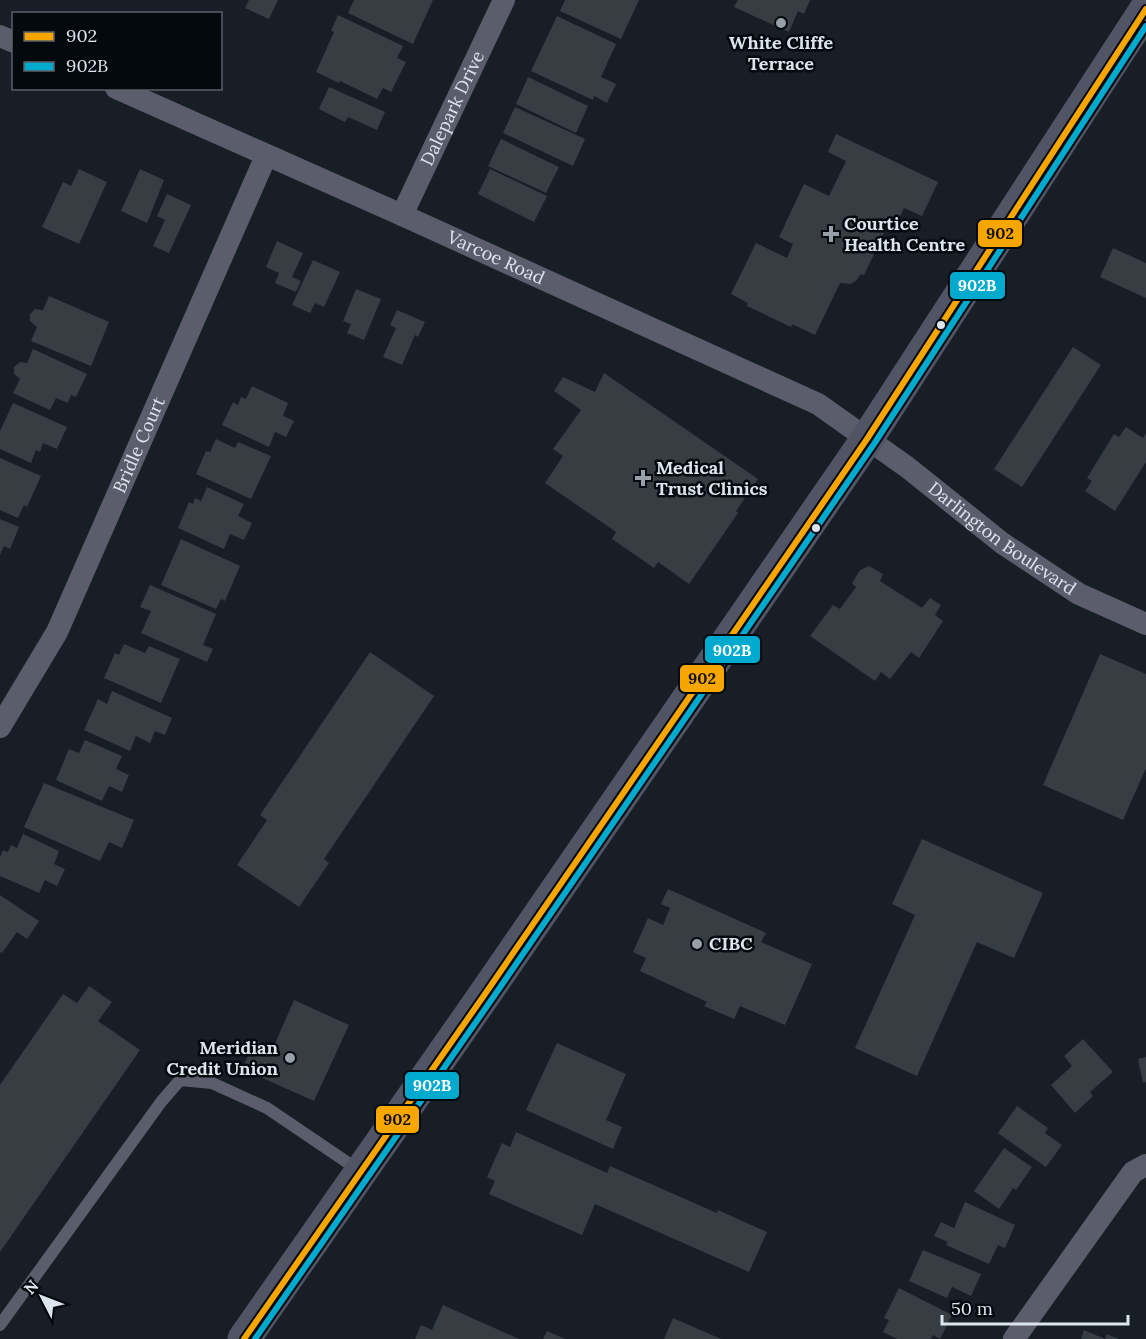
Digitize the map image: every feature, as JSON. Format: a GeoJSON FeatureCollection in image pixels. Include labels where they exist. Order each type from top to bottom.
{"type":"FeatureCollection","features":[{"type":"Feature","properties":{"kind":"main road"},"geometry":{"type":"LineString","coordinates":[[244,1339],[867,439],[1146,9]]}},
{"type":"Feature","properties":{"kind":"street","name":"Dalepark Drive"},"geometry":{"type":"LineString","coordinates":[[402,215],[504,0]]}},
{"type":"Feature","properties":{"kind":"street","name":"Varcoe Road"},"geometry":{"type":"LineString","coordinates":[[120,90],[818,404],[867,439]]}},
{"type":"Feature","properties":{"kind":"street","name":"Bridle Court"},"geometry":{"type":"LineString","coordinates":[[0,727],[57,632],[266,156]]}},
{"type":"Feature","properties":{"kind":"street","name":"Darlington Boulevard"},"geometry":{"type":"LineString","coordinates":[[867,439],[907,467],[1002,543],[1079,594],[1146,624]]}},
{"type":"Feature","properties":{"kind":"street"},"geometry":{"type":"LineString","coordinates":[[1014,1339],[1133,1172],[1146,1165]]}},
{"type":"Feature","properties":{"kind":"lane"},"geometry":{"type":"LineString","coordinates":[[0,1325],[160,1102],[180,1080],[212,1083],[267,1108],[361,1172]]}},
{"type":"Feature","properties":{"kind":"building"},"geometry":{"type":"Polygon","coordinates":[[[249,0],[278,0],[269,19],[245,8],[249,0]]]}},
{"type":"Feature","properties":{"kind":"building"},"geometry":{"type":"Polygon","coordinates":[[[354,0],[433,0],[413,44],[348,13],[354,0]]]}},
{"type":"Feature","properties":{"kind":"building"},"geometry":{"type":"Polygon","coordinates":[[[565,0],[639,0],[621,39],[560,11],[565,0]]]}},
{"type":"Feature","properties":{"kind":"building","name":"White Cliffe Terrace"},"geometry":{"type":"Polygon","coordinates":[[[738,0],[810,0],[804,14],[798,11],[789,32],[734,7],[738,0]]]}},
{"type":"Feature","properties":{"kind":"building"},"geometry":{"type":"Polygon","coordinates":[[[338,15],[403,46],[397,58],[406,62],[391,92],[383,88],[377,99],[316,72],[334,32],[331,31],[338,15]]]}},
{"type":"Feature","properties":{"kind":"building"},"geometry":{"type":"Polygon","coordinates":[[[557,16],[616,44],[601,77],[616,84],[607,103],[594,96],[593,100],[531,71],[557,16]]]}},
{"type":"Feature","properties":{"kind":"building"},"geometry":{"type":"Polygon","coordinates":[[[528,77],[588,106],[576,133],[516,104],[528,77]]]}},
{"type":"Feature","properties":{"kind":"building"},"geometry":{"type":"Polygon","coordinates":[[[329,87],[385,112],[377,130],[348,117],[345,122],[319,109],[329,87]]]}},
{"type":"Feature","properties":{"kind":"building"},"geometry":{"type":"Polygon","coordinates":[[[515,107],[585,139],[573,166],[503,133],[515,107]]]}},
{"type":"Feature","properties":{"kind":"building"},"geometry":{"type":"Polygon","coordinates":[[[836,134],[938,182],[922,216],[904,208],[896,226],[889,223],[864,275],[861,274],[856,281],[850,284],[840,283],[815,335],[792,324],[791,327],[747,306],[748,303],[731,294],[756,243],[787,258],[793,244],[779,237],[804,184],[829,196],[846,161],[828,152],[836,134]]]}},
{"type":"Feature","properties":{"kind":"building"},"geometry":{"type":"Polygon","coordinates":[[[501,139],[559,167],[546,193],[488,166],[501,139]]]}},
{"type":"Feature","properties":{"kind":"building"},"geometry":{"type":"Polygon","coordinates":[[[79,169],[107,182],[79,244],[42,227],[63,182],[71,186],[79,169]]]}},
{"type":"Feature","properties":{"kind":"building"},"geometry":{"type":"Polygon","coordinates":[[[140,169],[164,180],[147,223],[121,211],[140,169]]]}},
{"type":"Feature","properties":{"kind":"building"},"geometry":{"type":"Polygon","coordinates":[[[490,169],[547,196],[534,222],[478,194],[490,169]]]}},
{"type":"Feature","properties":{"kind":"building"},"geometry":{"type":"Polygon","coordinates":[[[167,194],[191,205],[169,253],[153,246],[165,220],[157,216],[167,194]]]}},
{"type":"Feature","properties":{"kind":"building"},"geometry":{"type":"Polygon","coordinates":[[[277,241],[303,253],[292,277],[301,281],[296,292],[275,283],[279,273],[266,267],[277,241]]]}},
{"type":"Feature","properties":{"kind":"building"},"geometry":{"type":"Polygon","coordinates":[[[1113,248],[1146,263],[1146,298],[1100,277],[1113,248]]]}},
{"type":"Feature","properties":{"kind":"building"},"geometry":{"type":"Polygon","coordinates":[[[313,260],[340,272],[324,307],[315,303],[310,313],[292,305],[313,260]]]}},
{"type":"Feature","properties":{"kind":"building"},"geometry":{"type":"Polygon","coordinates":[[[356,289],[381,299],[364,340],[347,333],[351,324],[343,321],[356,289]]]}},
{"type":"Feature","properties":{"kind":"building"},"geometry":{"type":"Polygon","coordinates":[[[49,296],[109,322],[91,366],[31,341],[37,327],[30,321],[30,314],[35,309],[43,310],[49,296]]]}},
{"type":"Feature","properties":{"kind":"building"},"geometry":{"type":"Polygon","coordinates":[[[397,310],[425,322],[418,337],[415,335],[402,365],[383,357],[396,328],[390,325],[397,310]]]}},
{"type":"Feature","properties":{"kind":"building"},"geometry":{"type":"Polygon","coordinates":[[[1073,347],[1101,365],[1022,487],[994,469],[1073,347]]]}},
{"type":"Feature","properties":{"kind":"building"},"geometry":{"type":"Polygon","coordinates":[[[33,349],[87,374],[76,397],[71,395],[68,403],[56,398],[50,410],[13,393],[20,379],[14,374],[14,367],[20,362],[27,363],[33,349]]]}},
{"type":"Feature","properties":{"kind":"building"},"geometry":{"type":"Polygon","coordinates":[[[604,373],[758,479],[736,511],[738,513],[689,584],[658,562],[654,568],[612,539],[616,532],[545,483],[563,456],[553,449],[581,410],[554,391],[563,377],[595,392],[604,373]]]}},
{"type":"Feature","properties":{"kind":"building"},"geometry":{"type":"Polygon","coordinates":[[[252,386],[288,403],[283,416],[294,421],[286,437],[275,432],[269,447],[222,425],[233,402],[238,405],[241,397],[246,399],[252,386]]]}},
{"type":"Feature","properties":{"kind":"building"},"geometry":{"type":"Polygon","coordinates":[[[13,403],[67,427],[57,449],[43,443],[40,452],[36,450],[31,463],[0,449],[0,431],[13,403]]]}},
{"type":"Feature","properties":{"kind":"building"},"geometry":{"type":"Polygon","coordinates":[[[1126,427],[1143,438],[1146,433],[1146,462],[1115,511],[1085,491],[1092,481],[1087,478],[1114,434],[1119,437],[1126,427]]]}},
{"type":"Feature","properties":{"kind":"building"},"geometry":{"type":"Polygon","coordinates":[[[216,439],[235,448],[238,442],[271,456],[251,499],[196,474],[206,451],[210,452],[216,439]]]}},
{"type":"Feature","properties":{"kind":"building"},"geometry":{"type":"Polygon","coordinates":[[[0,458],[41,476],[27,507],[24,505],[18,518],[0,510],[0,458]]]}},
{"type":"Feature","properties":{"kind":"building"},"geometry":{"type":"Polygon","coordinates":[[[207,487],[244,504],[238,516],[252,523],[244,540],[230,534],[224,549],[178,528],[189,502],[193,504],[195,498],[201,501],[207,487]]]}},
{"type":"Feature","properties":{"kind":"building"},"geometry":{"type":"Polygon","coordinates":[[[0,519],[19,527],[10,549],[4,546],[0,555],[0,519]]]}},
{"type":"Feature","properties":{"kind":"building"},"geometry":{"type":"Polygon","coordinates":[[[181,539],[240,566],[225,601],[221,599],[216,609],[161,585],[181,539]]]}},
{"type":"Feature","properties":{"kind":"building"},"geometry":{"type":"Polygon","coordinates":[[[869,566],[883,574],[880,581],[922,608],[930,598],[941,605],[935,615],[943,621],[919,658],[911,652],[890,679],[881,672],[875,681],[810,636],[833,605],[840,609],[856,587],[852,583],[860,570],[869,566]]]}},
{"type":"Feature","properties":{"kind":"building"},"geometry":{"type":"Polygon","coordinates":[[[150,585],[216,614],[203,645],[213,649],[207,662],[141,633],[151,611],[140,607],[150,585]]]}},
{"type":"Feature","properties":{"kind":"building"},"geometry":{"type":"Polygon","coordinates":[[[124,644],[145,653],[149,646],[180,659],[161,703],[104,678],[115,653],[119,655],[124,644]]]}},
{"type":"Feature","properties":{"kind":"building"},"geometry":{"type":"Polygon","coordinates":[[[370,652],[434,696],[324,859],[329,863],[299,907],[237,865],[267,820],[260,815],[370,652]]]}},
{"type":"Feature","properties":{"kind":"building"},"geometry":{"type":"Polygon","coordinates":[[[1100,654],[1146,674],[1146,768],[1123,820],[1043,785],[1100,654]]]}},
{"type":"Feature","properties":{"kind":"building"},"geometry":{"type":"Polygon","coordinates":[[[112,691],[172,718],[165,735],[155,731],[150,743],[136,736],[130,751],[84,730],[98,699],[107,704],[112,691]]]}},
{"type":"Feature","properties":{"kind":"building"},"geometry":{"type":"Polygon","coordinates":[[[85,740],[122,756],[116,769],[129,775],[122,792],[109,786],[102,801],[56,780],[69,749],[79,753],[85,740]]]}},
{"type":"Feature","properties":{"kind":"building"},"geometry":{"type":"Polygon","coordinates":[[[44,783],[134,820],[122,848],[109,842],[100,861],[24,827],[44,783]]]}},
{"type":"Feature","properties":{"kind":"building"},"geometry":{"type":"Polygon","coordinates":[[[23,834],[59,851],[54,864],[65,869],[57,886],[45,880],[39,893],[0,876],[0,857],[3,850],[8,852],[11,845],[17,848],[23,834]]]}},
{"type":"Feature","properties":{"kind":"building"},"geometry":{"type":"Polygon","coordinates":[[[922,839],[1043,893],[1014,958],[977,942],[917,1076],[855,1048],[915,915],[892,904],[922,839]]]}},
{"type":"Feature","properties":{"kind":"building"},"geometry":{"type":"Polygon","coordinates":[[[668,889],[766,933],[761,942],[812,964],[785,1025],[740,1006],[734,1019],[704,1006],[707,1002],[640,971],[646,958],[633,952],[648,918],[663,925],[670,908],[661,904],[668,889]]]}},
{"type":"Feature","properties":{"kind":"building"},"geometry":{"type":"Polygon","coordinates":[[[0,895],[39,921],[27,939],[17,932],[2,953],[0,952],[0,895]]]}},
{"type":"Feature","properties":{"kind":"building"},"geometry":{"type":"Polygon","coordinates":[[[89,986],[112,1002],[98,1021],[140,1050],[0,1252],[0,1085],[63,994],[77,1003],[89,986]]]}},
{"type":"Feature","properties":{"kind":"building","name":"Meridian Credit Union"},"geometry":{"type":"Polygon","coordinates":[[[294,1000],[349,1025],[314,1101],[242,1069],[255,1040],[273,1048],[294,1000]]]}},
{"type":"Feature","properties":{"kind":"building"},"geometry":{"type":"Polygon","coordinates":[[[1083,1039],[1113,1072],[1090,1092],[1093,1096],[1075,1113],[1051,1085],[1072,1066],[1064,1056],[1083,1039]]]}},
{"type":"Feature","properties":{"kind":"building"},"geometry":{"type":"Polygon","coordinates":[[[557,1043],[626,1074],[606,1120],[622,1127],[613,1149],[526,1110],[557,1043]]]}},
{"type":"Feature","properties":{"kind":"building"},"geometry":{"type":"Polygon","coordinates":[[[1146,1057],[1146,1082],[1143,1083],[1138,1059],[1146,1057]]]}},
{"type":"Feature","properties":{"kind":"building"},"geometry":{"type":"Polygon","coordinates":[[[1017,1106],[1048,1128],[1045,1133],[1062,1145],[1046,1167],[998,1133],[1017,1106]]]}},
{"type":"Feature","properties":{"kind":"building"},"geometry":{"type":"Polygon","coordinates":[[[516,1132],[607,1173],[610,1166],[717,1213],[718,1210],[767,1232],[749,1272],[595,1204],[582,1235],[489,1194],[495,1181],[487,1177],[502,1143],[510,1147],[516,1132]]]}},
{"type":"Feature","properties":{"kind":"building"},"geometry":{"type":"Polygon","coordinates":[[[1004,1148],[1032,1167],[1016,1190],[1013,1188],[999,1209],[974,1191],[1004,1148]]]}},
{"type":"Feature","properties":{"kind":"building"},"geometry":{"type":"Polygon","coordinates":[[[965,1202],[1015,1225],[1005,1248],[998,1245],[989,1264],[946,1245],[948,1242],[934,1236],[941,1222],[954,1228],[965,1202]]]}},
{"type":"Feature","properties":{"kind":"building"},"geometry":{"type":"Polygon","coordinates":[[[923,1250],[981,1274],[971,1296],[952,1287],[947,1298],[909,1281],[923,1250]]]}},
{"type":"Feature","properties":{"kind":"building"},"geometry":{"type":"Polygon","coordinates":[[[899,1288],[952,1315],[940,1339],[933,1335],[931,1339],[897,1339],[883,1332],[889,1320],[884,1318],[899,1288]]]}},
{"type":"Feature","properties":{"kind":"building"},"geometry":{"type":"Polygon","coordinates":[[[443,1305],[519,1339],[415,1339],[421,1325],[432,1330],[443,1305]]]}},
{"type":"Feature","properties":{"kind":"building"},"geometry":{"type":"Polygon","coordinates":[[[673,1318],[721,1339],[664,1339],[673,1318]]]}},
{"type":"Feature","properties":{"kind":"building"},"geometry":{"type":"Polygon","coordinates":[[[1084,1330],[1105,1339],[1081,1339],[1084,1330]]]}},
{"type":"Feature","properties":{"kind":"building"},"geometry":{"type":"Polygon","coordinates":[[[547,1331],[565,1339],[543,1339],[547,1331]]]}},
{"type":"Feature","properties":{"kind":"building"},"geometry":{"type":"Polygon","coordinates":[[[1107,1334],[1119,1339],[1105,1339],[1107,1334]]]}},
{"type":"Feature","properties":{"kind":"transit line","name":"902"},"geometry":{"type":"LineString","coordinates":[[244,1339],[867,439],[1146,9]]}},
{"type":"Feature","properties":{"kind":"transit line","name":"902B"},"geometry":{"type":"LineString","coordinates":[[255,1339],[874,444],[1146,26]]}},
{"type":"Feature","properties":{"kind":"place","name":"White Cliffe Terrace"},"geometry":{"type":"Point","coordinates":[781,23]}},
{"type":"Feature","properties":{"kind":"place","name":"Courtice Health Centre"},"geometry":{"type":"Point","coordinates":[831,234]}},
{"type":"Feature","properties":{"kind":"place","name":"Medical Trust Clinics"},"geometry":{"type":"Point","coordinates":[643,478]}},
{"type":"Feature","properties":{"kind":"place","name":"CIBC"},"geometry":{"type":"Point","coordinates":[697,944]}},
{"type":"Feature","properties":{"kind":"place","name":"Meridian Credit Union"},"geometry":{"type":"Point","coordinates":[290,1058]}}]}
